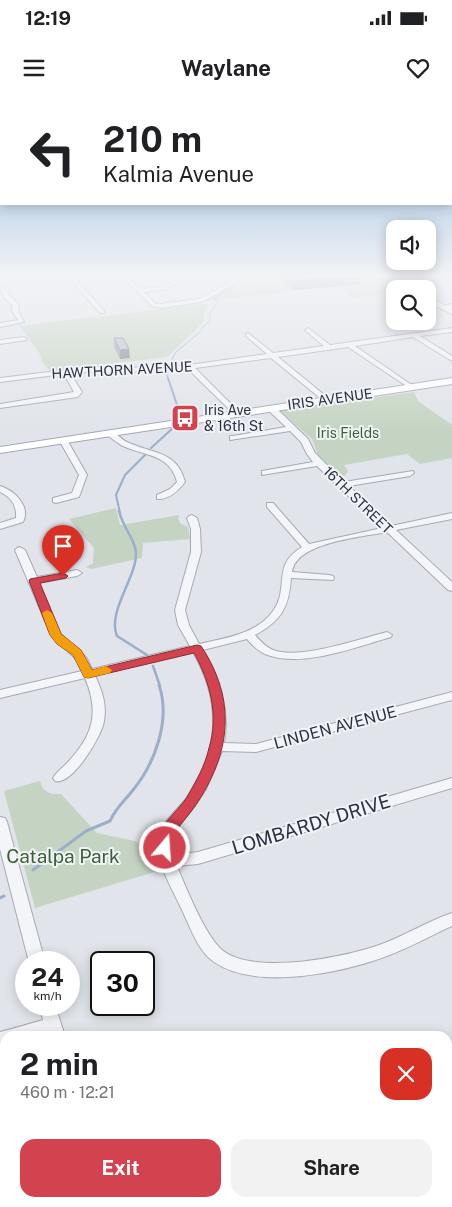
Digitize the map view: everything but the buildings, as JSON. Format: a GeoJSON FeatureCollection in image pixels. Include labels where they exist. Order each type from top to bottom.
{"type":"FeatureCollection","features":[{"type":"Feature","properties":{"kind":"main road","name":"IRIS AVENUE"},"geometry":{"type":"LineString","coordinates":[[0,450],[452,381]]}},
{"type":"Feature","properties":{"kind":"street"},"geometry":{"type":"LineString","coordinates":[[308,330],[330,348]]}},
{"type":"Feature","properties":{"kind":"street","name":"HAWTHORN AVENUE"},"geometry":{"type":"LineString","coordinates":[[0,380],[65,371],[109,369],[158,371],[452,330]]}},
{"type":"Feature","properties":{"kind":"street"},"geometry":{"type":"LineString","coordinates":[[248,335],[325,400]]}},
{"type":"Feature","properties":{"kind":"street"},"geometry":{"type":"LineString","coordinates":[[415,336],[452,359]]}},
{"type":"Feature","properties":{"kind":"street"},"geometry":{"type":"LineString","coordinates":[[0,342],[24,339]]}},
{"type":"Feature","properties":{"kind":"street"},"geometry":{"type":"LineString","coordinates":[[350,345],[411,387]]}},
{"type":"Feature","properties":{"kind":"street"},"geometry":{"type":"LineString","coordinates":[[190,367],[235,413]]}},
{"type":"Feature","properties":{"kind":"street"},"geometry":{"type":"LineString","coordinates":[[0,406],[75,395],[78,392],[65,371]]}},
{"type":"Feature","properties":{"kind":"street","name":"16TH STREET"},"geometry":{"type":"LineString","coordinates":[[271,408],[306,441],[311,454],[342,486],[388,530],[449,582]]}},
{"type":"Feature","properties":{"kind":"street"},"geometry":{"type":"LineString","coordinates":[[233,438],[292,428]]}},
{"type":"Feature","properties":{"kind":"street"},"geometry":{"type":"LineString","coordinates":[[110,433],[118,441],[152,452],[173,466],[181,482],[173,492],[160,497]]}},
{"type":"Feature","properties":{"kind":"street"},"geometry":{"type":"LineString","coordinates":[[56,500],[76,495],[83,475],[64,440]]}},
{"type":"Feature","properties":{"kind":"street"},"geometry":{"type":"LineString","coordinates":[[264,473],[319,463]]}},
{"type":"Feature","properties":{"kind":"street"},"geometry":{"type":"LineString","coordinates":[[342,486],[410,473]]}},
{"type":"Feature","properties":{"kind":"street"},"geometry":{"type":"LineString","coordinates":[[0,489],[10,492],[21,513],[20,520],[0,526]]}},
{"type":"Feature","properties":{"kind":"street"},"geometry":{"type":"LineString","coordinates":[[270,504],[308,548]]}},
{"type":"Feature","properties":{"kind":"street"},"geometry":{"type":"LineString","coordinates":[[0,694],[197,649],[249,635],[278,613],[282,605],[288,565],[292,558],[308,548],[452,516]]}},
{"type":"Feature","properties":{"kind":"street"},"geometry":{"type":"LineString","coordinates":[[192,518],[198,534],[197,546],[180,610],[181,621],[211,673],[220,708],[220,726],[216,747],[207,774],[190,803],[169,830],[165,839],[165,848],[203,938],[210,950],[221,959],[235,966],[256,970],[318,966],[340,963],[383,951],[452,919]]}},
{"type":"Feature","properties":{"kind":"street"},"geometry":{"type":"LineString","coordinates":[[20,550],[56,635],[61,641],[77,652],[82,659],[98,695],[98,722],[93,736],[85,750],[60,778]]}},
{"type":"Feature","properties":{"kind":"street"},"geometry":{"type":"LineString","coordinates":[[34,581],[77,573]]}},
{"type":"Feature","properties":{"kind":"street"},"geometry":{"type":"LineString","coordinates":[[286,575],[329,578]]}},
{"type":"Feature","properties":{"kind":"street"},"geometry":{"type":"LineString","coordinates":[[249,635],[260,647],[270,653],[294,656],[387,636]]}},
{"type":"Feature","properties":{"kind":"street","name":"LINDEN AVENUE"},"geometry":{"type":"LineString","coordinates":[[216,747],[256,748],[452,696]]}},
{"type":"Feature","properties":{"kind":"street","name":"LOMBARDY DRIVE"},"geometry":{"type":"LineString","coordinates":[[170,861],[198,858],[452,783]]}},
{"type":"Feature","properties":{"kind":"street"},"geometry":{"type":"LineString","coordinates":[[0,822],[33,951]]}},
{"type":"Feature","properties":{"kind":"street"},"geometry":{"type":"LineString","coordinates":[[50,1016],[54,1031]]}},
{"type":"Feature","properties":{"kind":"green space"},"geometry":{"type":"Polygon","coordinates":[[[21,328],[198,328],[167,357],[50,371],[41,361],[42,357],[21,328]]]}},
{"type":"Feature","properties":{"kind":"green space","name":"Iris Fields"},"geometry":{"type":"Polygon","coordinates":[[[414,392],[418,401],[452,425],[452,458],[420,464],[407,454],[344,465],[348,471],[344,477],[341,477],[318,455],[312,439],[280,411],[414,392]]]}},
{"type":"Feature","properties":{"kind":"green space"},"geometry":{"type":"Polygon","coordinates":[[[116,508],[120,525],[179,515],[178,519],[181,524],[188,527],[190,539],[143,543],[142,558],[91,569],[86,567],[93,563],[94,548],[69,519],[116,508]]]}},
{"type":"Feature","properties":{"kind":"green space","name":"Catalpa Park"},"geometry":{"type":"Polygon","coordinates":[[[40,781],[43,788],[48,792],[61,794],[97,833],[135,841],[155,850],[161,870],[35,908],[4,791],[40,781]]]}},
{"type":"Feature","properties":{"kind":"waterway"},"geometry":{"type":"LineString","coordinates":[[168,367],[176,352],[200,332]]}},
{"type":"Feature","properties":{"kind":"waterway"},"geometry":{"type":"LineString","coordinates":[[167,374],[168,379]]}},
{"type":"Feature","properties":{"kind":"waterway"},"geometry":{"type":"LineString","coordinates":[[168,378],[178,408],[179,419]]}},
{"type":"Feature","properties":{"kind":"waterway"},"geometry":{"type":"LineString","coordinates":[[151,448],[174,427]]}},
{"type":"Feature","properties":{"kind":"waterway"},"geometry":{"type":"LineString","coordinates":[[120,513],[116,495],[125,475],[146,454]]}},
{"type":"Feature","properties":{"kind":"waterway"},"geometry":{"type":"LineString","coordinates":[[119,511],[134,544],[136,554],[132,574],[116,616],[115,627],[117,636],[147,655]]}},
{"type":"Feature","properties":{"kind":"waterway"},"geometry":{"type":"LineString","coordinates":[[153,666],[160,686]]}},
{"type":"Feature","properties":{"kind":"waterway"},"geometry":{"type":"LineString","coordinates":[[33,870],[86,831],[110,821],[141,779],[154,754],[162,726],[162,698],[159,685]]}},
{"type":"Feature","properties":{"kind":"waterway"},"geometry":{"type":"LineString","coordinates":[[0,898],[4,896]]}},
{"type":"Feature","properties":{"kind":"slow traffic"},"geometry":{"type":"LineString","coordinates":[[47,613],[56,635],[61,641],[77,652],[88,674],[106,670]]}},
{"type":"Feature","properties":{"kind":"place","name":"Iris Ave & 16th St"},"geometry":{"type":"Point","coordinates":[185,418]}},
{"type":"Feature","properties":{"kind":"route"},"geometry":{"type":"LineString","coordinates":[[63,576],[34,581],[56,635],[61,641],[77,652],[88,674],[197,649],[211,673],[220,708],[220,726],[216,747],[207,774],[190,803],[169,830],[165,839],[165,848]]}}]}
